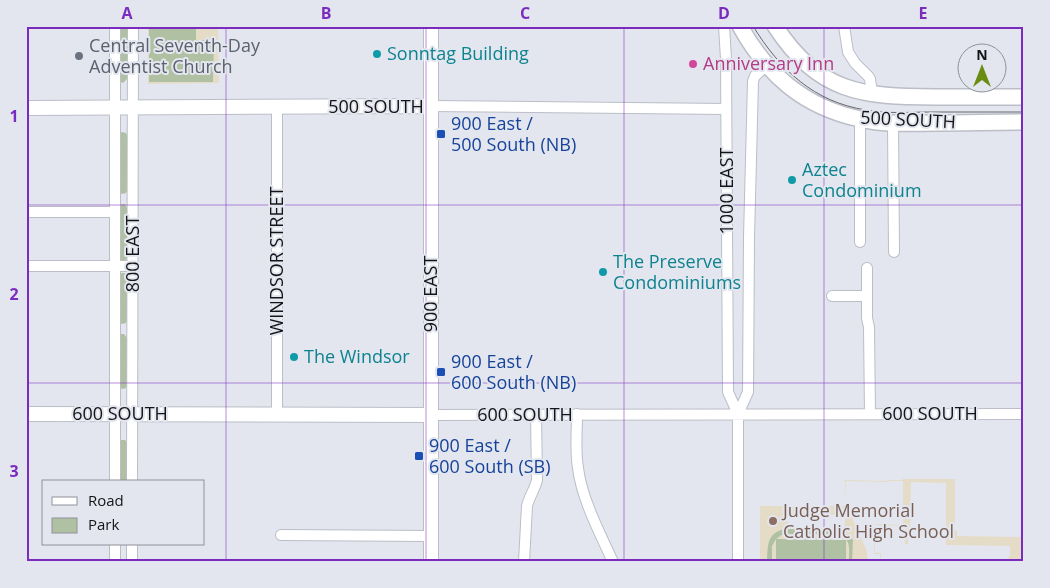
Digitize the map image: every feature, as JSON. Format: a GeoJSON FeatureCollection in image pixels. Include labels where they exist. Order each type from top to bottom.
{"type":"FeatureCollection","features":[{"type":"Feature","properties":{"kind":"main road","name":"500 SOUTH"},"geometry":{"type":"LineString","coordinates":[[740,26],[753,48],[782,81],[816,105],[837,113],[860,120],[893,123],[1024,122]]}},
{"type":"Feature","properties":{"kind":"main road","name":"500 SOUTH"},"geometry":{"type":"LineString","coordinates":[[775,26],[795,53],[811,68],[840,86],[857,91],[895,97],[1024,97]]}},
{"type":"Feature","properties":{"kind":"street","name":"800 EAST"},"geometry":{"type":"LineString","coordinates":[[115,26],[115,480]]}},
{"type":"Feature","properties":{"kind":"street","name":"800 EAST"},"geometry":{"type":"LineString","coordinates":[[132,26],[132,480]]}},
{"type":"Feature","properties":{"kind":"street","name":"900 EAST"},"geometry":{"type":"LineString","coordinates":[[431,26],[431,562]]}},
{"type":"Feature","properties":{"kind":"street","name":"1000 EAST"},"geometry":{"type":"LineString","coordinates":[[724,26],[726,59],[728,392],[738,414]]}},
{"type":"Feature","properties":{"kind":"street"},"geometry":{"type":"LineString","coordinates":[[844,26],[848,52],[855,63],[870,79],[872,94]]}},
{"type":"Feature","properties":{"kind":"street","name":"1000 EAST"},"geometry":{"type":"LineString","coordinates":[[738,562],[738,414],[748,392],[753,82],[755,76],[767,65]]}},
{"type":"Feature","properties":{"kind":"street","name":"500 SOUTH"},"geometry":{"type":"LineString","coordinates":[[26,108],[431,106],[726,109]]}},
{"type":"Feature","properties":{"kind":"street","name":"WINDSOR STREET"},"geometry":{"type":"LineString","coordinates":[[277,107],[277,415]]}},
{"type":"Feature","properties":{"kind":"street"},"geometry":{"type":"LineString","coordinates":[[860,120],[860,242]]}},
{"type":"Feature","properties":{"kind":"street"},"geometry":{"type":"LineString","coordinates":[[893,123],[894,252]]}},
{"type":"Feature","properties":{"kind":"street"},"geometry":{"type":"LineString","coordinates":[[115,199],[133,199]]}},
{"type":"Feature","properties":{"kind":"street"},"geometry":{"type":"LineString","coordinates":[[26,212],[115,212]]}},
{"type":"Feature","properties":{"kind":"street"},"geometry":{"type":"LineString","coordinates":[[26,266],[133,266]]}},
{"type":"Feature","properties":{"kind":"street"},"geometry":{"type":"LineString","coordinates":[[867,268],[870,414]]}},
{"type":"Feature","properties":{"kind":"street"},"geometry":{"type":"LineString","coordinates":[[832,296],[867,296]]}},
{"type":"Feature","properties":{"kind":"street"},"geometry":{"type":"LineString","coordinates":[[115,329],[132,328]]}},
{"type":"Feature","properties":{"kind":"street","name":"600 SOUTH"},"geometry":{"type":"LineString","coordinates":[[26,414],[1024,414]]}},
{"type":"Feature","properties":{"kind":"street"},"geometry":{"type":"LineString","coordinates":[[524,562],[528,499],[536,485],[536,414]]}},
{"type":"Feature","properties":{"kind":"street"},"geometry":{"type":"LineString","coordinates":[[577,414],[577,454],[580,478],[612,562]]}},
{"type":"Feature","properties":{"kind":"street"},"geometry":{"type":"LineString","coordinates":[[281,535],[431,536]]}},
{"type":"Feature","properties":{"kind":"street"},"geometry":{"type":"LineString","coordinates":[[115,546],[115,562]]}},
{"type":"Feature","properties":{"kind":"street"},"geometry":{"type":"LineString","coordinates":[[132,546],[132,562]]}},
{"type":"Feature","properties":{"kind":"shaded area"},"geometry":{"type":"Polygon","coordinates":[[[148,26],[218,26],[219,83],[148,84],[148,26]]]}},
{"type":"Feature","properties":{"kind":"shaded area"},"geometry":{"type":"Polygon","coordinates":[[[955,479],[955,525],[953,525],[953,530],[957,531],[957,536],[1021,537],[1021,562],[1008,562],[1010,546],[946,545],[946,483],[911,482],[910,535],[908,535],[908,544],[905,544],[905,526],[875,525],[875,553],[881,553],[880,562],[880,554],[874,554],[875,524],[903,525],[903,481],[888,482],[846,481],[846,502],[845,480],[955,479]]]}},
{"type":"Feature","properties":{"kind":"shaded area","name":"Judge Memorial Catholic High School"},"geometry":{"type":"Polygon","coordinates":[[[846,502],[851,506],[853,520],[867,551],[868,562],[855,562],[855,559],[853,559],[853,562],[846,562],[846,540],[776,539],[776,562],[760,562],[760,506],[848,506],[846,502]],[[789,515],[789,528],[844,528],[846,515],[789,515]]]}},
{"type":"Feature","properties":{"kind":"green space"},"geometry":{"type":"Polygon","coordinates":[[[118,26],[127,26],[127,79],[123,83],[119,81],[118,26]]]}},
{"type":"Feature","properties":{"kind":"green space"},"geometry":{"type":"Polygon","coordinates":[[[149,26],[196,26],[196,40],[214,40],[213,82],[149,82],[149,26]]]}},
{"type":"Feature","properties":{"kind":"green space"},"geometry":{"type":"Polygon","coordinates":[[[122,132],[127,135],[127,191],[122,194],[119,192],[119,133],[122,132]]]}},
{"type":"Feature","properties":{"kind":"green space"},"geometry":{"type":"Polygon","coordinates":[[[125,204],[127,208],[127,257],[126,260],[122,261],[119,259],[119,206],[125,204]]]}},
{"type":"Feature","properties":{"kind":"green space"},"geometry":{"type":"Polygon","coordinates":[[[125,273],[127,277],[127,320],[126,323],[122,324],[119,322],[119,274],[125,273]]]}},
{"type":"Feature","properties":{"kind":"green space"},"geometry":{"type":"Polygon","coordinates":[[[124,334],[127,338],[127,384],[126,388],[123,389],[119,388],[119,335],[124,334]]]}},
{"type":"Feature","properties":{"kind":"green space"},"geometry":{"type":"Polygon","coordinates":[[[125,440],[127,443],[127,480],[118,480],[119,441],[125,440]]]}},
{"type":"Feature","properties":{"kind":"green space"},"geometry":{"type":"Polygon","coordinates":[[[785,529],[837,530],[853,540],[852,562],[849,562],[849,545],[847,541],[837,534],[783,534],[776,539],[772,546],[772,562],[767,562],[769,541],[779,531],[785,529]]]}},
{"type":"Feature","properties":{"kind":"green space"},"geometry":{"type":"Polygon","coordinates":[[[776,539],[846,540],[846,562],[776,562],[776,539]]]}},
{"type":"Feature","properties":{"kind":"tram line"},"geometry":{"type":"LineString","coordinates":[[753,26],[775,57],[800,82],[830,100],[847,106],[891,112],[1024,112]]}},
{"type":"Feature","properties":{"kind":"place","name":"Sonntag Building"},"geometry":{"type":"Point","coordinates":[377,54]}},
{"type":"Feature","properties":{"kind":"place","name":"Central Seventh-Day Adventist Church"},"geometry":{"type":"Point","coordinates":[79,56]}},
{"type":"Feature","properties":{"kind":"place","name":"Anniversary Inn"},"geometry":{"type":"Point","coordinates":[693,64]}},
{"type":"Feature","properties":{"kind":"place","name":"900 East / 500 South (NB)"},"geometry":{"type":"Point","coordinates":[441,134]}},
{"type":"Feature","properties":{"kind":"place","name":"Aztec Condominium"},"geometry":{"type":"Point","coordinates":[792,180]}},
{"type":"Feature","properties":{"kind":"place","name":"The Preserve Condominiums"},"geometry":{"type":"Point","coordinates":[603,272]}},
{"type":"Feature","properties":{"kind":"place","name":"The Windsor"},"geometry":{"type":"Point","coordinates":[294,357]}},
{"type":"Feature","properties":{"kind":"place","name":"900 East / 600 South (NB)"},"geometry":{"type":"Point","coordinates":[441,372]}},
{"type":"Feature","properties":{"kind":"place","name":"900 East / 600 South (SB)"},"geometry":{"type":"Point","coordinates":[419,456]}},
{"type":"Feature","properties":{"kind":"place","name":"Judge Memorial Catholic High School"},"geometry":{"type":"Point","coordinates":[773,521]}}]}
